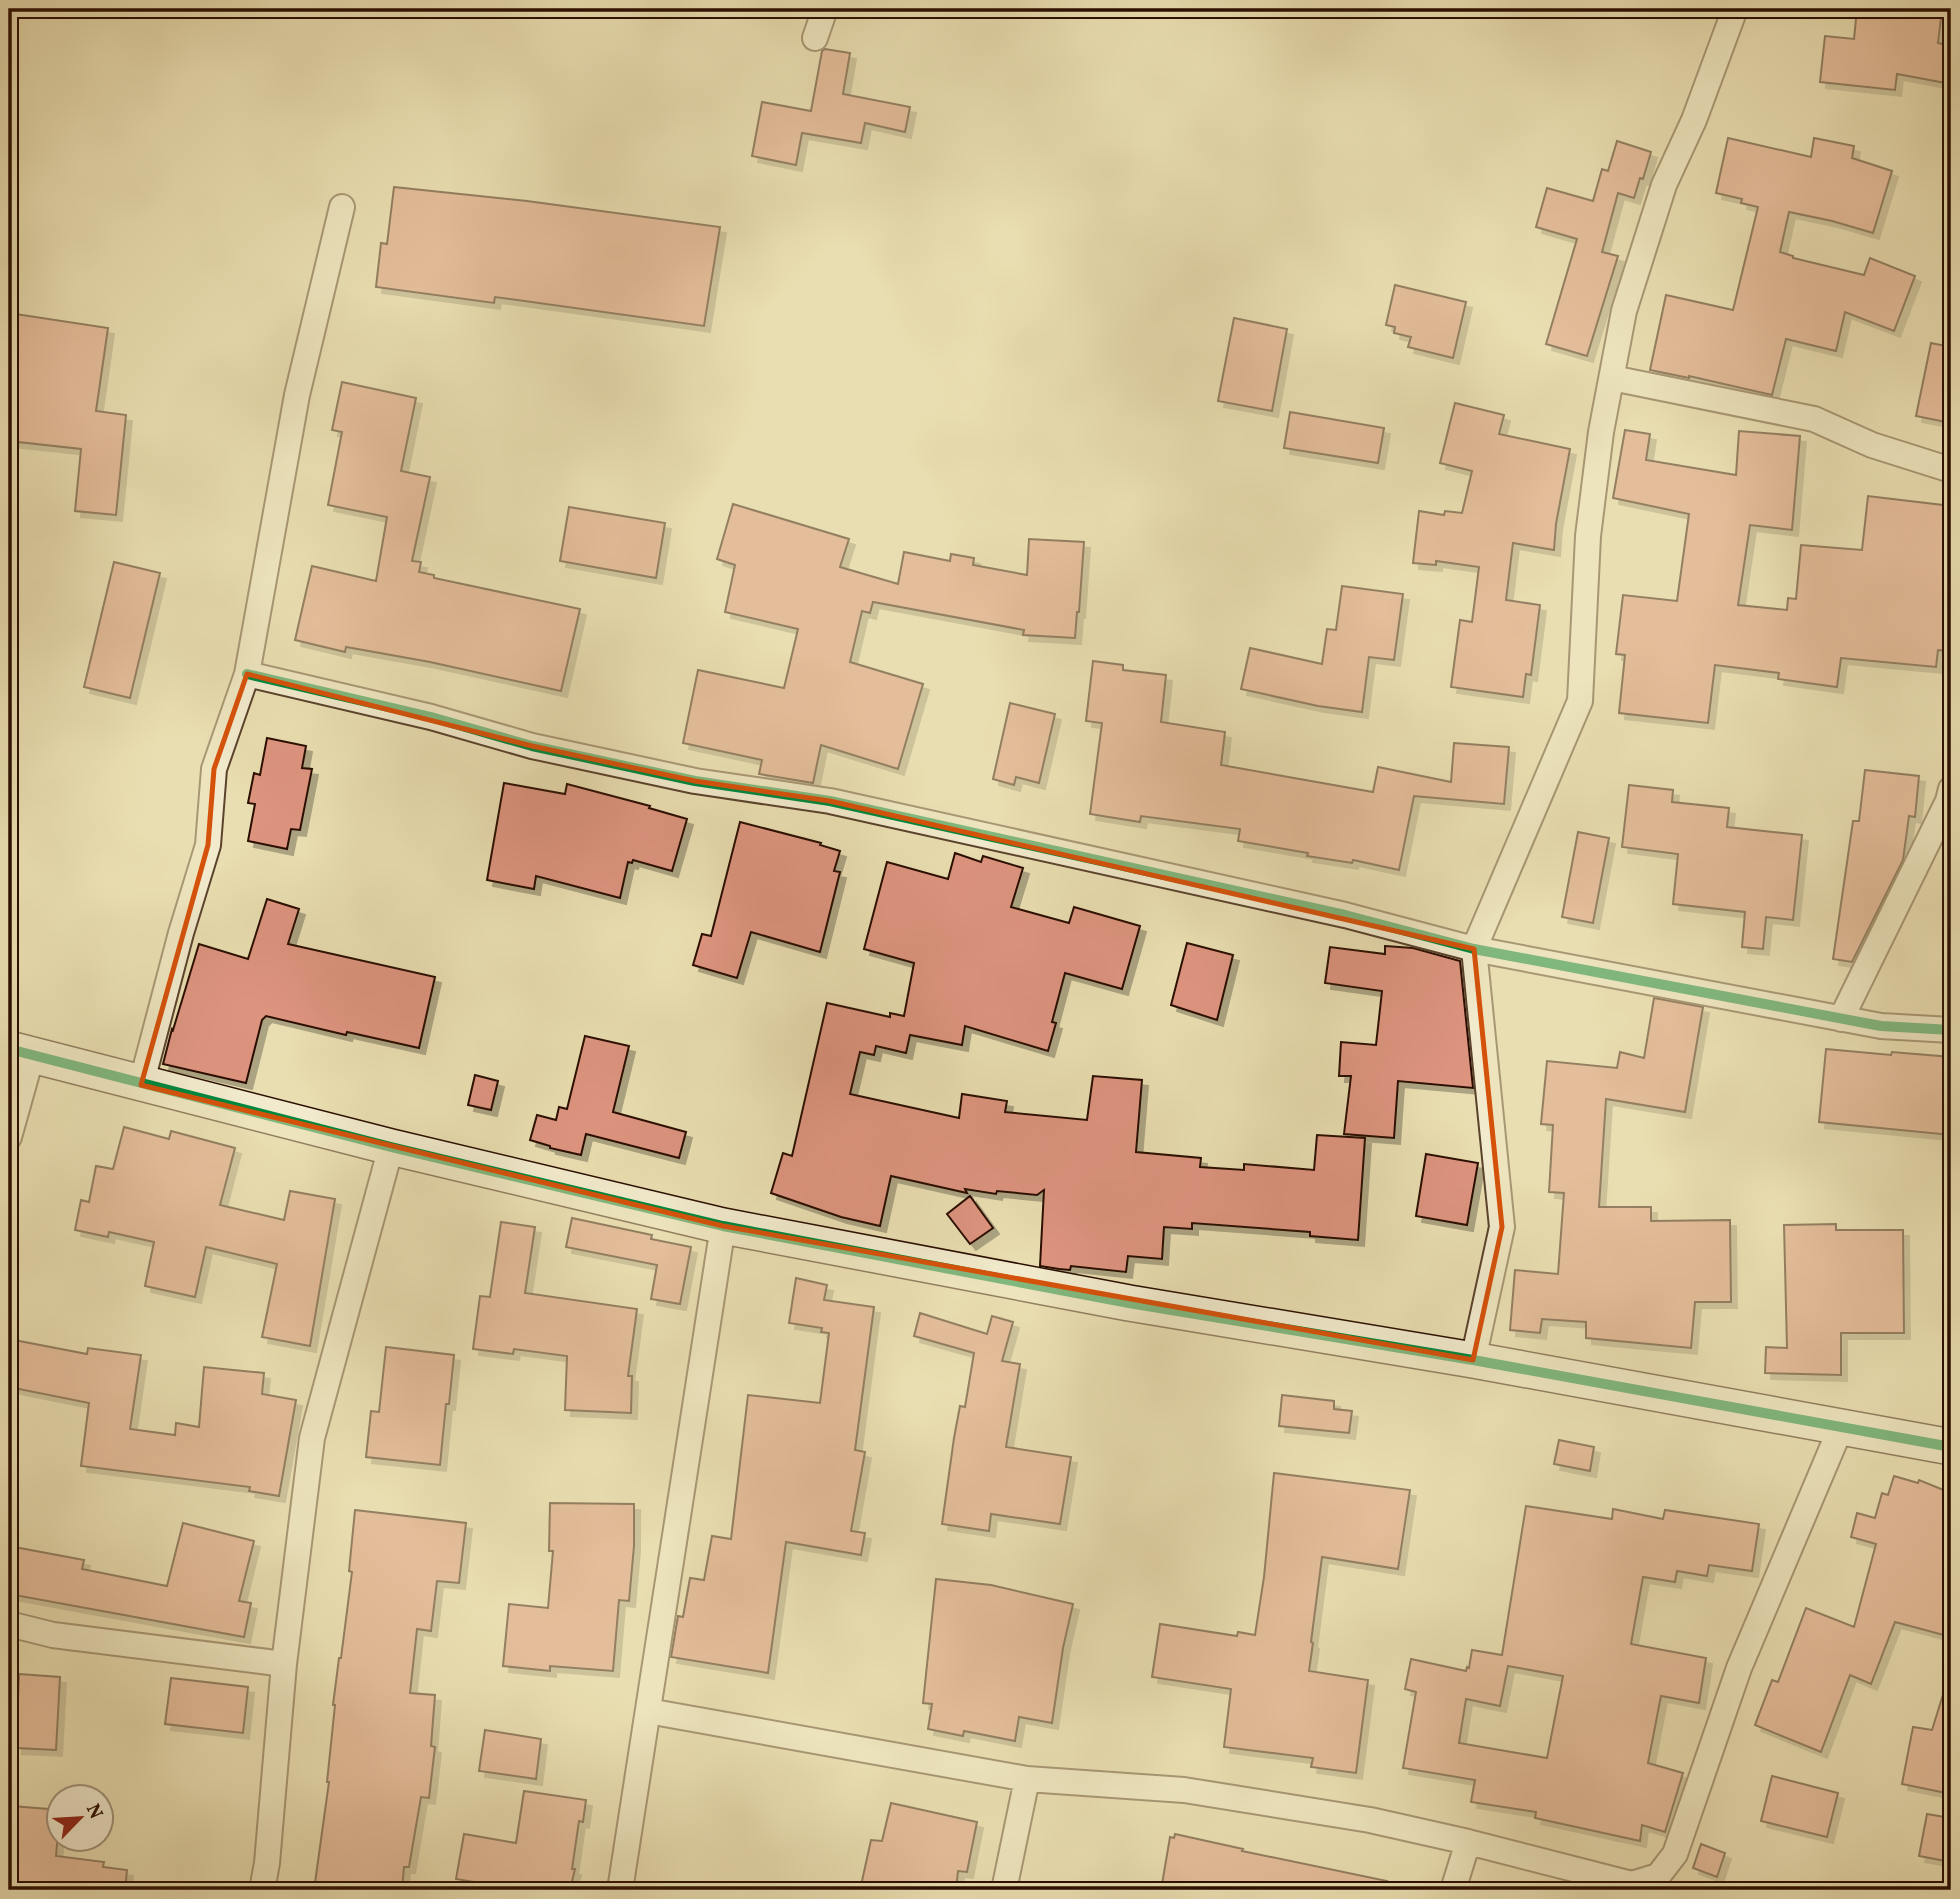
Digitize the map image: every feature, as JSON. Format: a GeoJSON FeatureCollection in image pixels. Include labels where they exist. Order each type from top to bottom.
{"type":"FeatureCollection","features":[{"type":"Feature","properties":{"kind":"street"},"geometry":{"type":"LineString","coordinates":[[815,38],[825,9]]}},
{"type":"Feature","properties":{"kind":"street"},"geometry":{"type":"LineString","coordinates":[[1473,1360],[1502,1227],[1474,949],[1580,701],[1588,536],[1601,432],[1624,311],[1664,185],[1694,120],[1735,9]]}},
{"type":"Feature","properties":{"kind":"street"},"geometry":{"type":"LineString","coordinates":[[141,1085],[181,933],[208,845],[214,769],[247,674],[297,395],[342,207]]}},
{"type":"Feature","properties":{"kind":"street"},"geometry":{"type":"LineString","coordinates":[[1612,379],[1814,419],[1872,445],[1951,470]]}},
{"type":"Feature","properties":{"kind":"street"},"geometry":{"type":"LineString","coordinates":[[247,674],[431,717],[532,746],[695,781],[830,801],[1345,915],[1474,949],[1881,1026],[1951,1030]]}},
{"type":"Feature","properties":{"kind":"street"},"geometry":{"type":"LineString","coordinates":[[1841,1018],[1948,801],[1951,789]]}},
{"type":"Feature","properties":{"kind":"street"},"geometry":{"type":"LineString","coordinates":[[9,1137],[20,1052],[391,1147],[723,1226],[1129,1303],[1473,1360],[1951,1447]]}},
{"type":"Feature","properties":{"kind":"street"},"geometry":{"type":"LineString","coordinates":[[262,1890],[267,1863],[284,1664],[312,1438],[391,1147]]}},
{"type":"Feature","properties":{"kind":"street"},"geometry":{"type":"LineString","coordinates":[[620,1890],[723,1226]]}},
{"type":"Feature","properties":{"kind":"street"},"geometry":{"type":"LineString","coordinates":[[648,1711],[1027,1779],[1184,1790],[1370,1820],[1632,1884],[1658,1876],[1675,1854],[1739,1668],[1841,1427]]}},
{"type":"Feature","properties":{"kind":"street"},"geometry":{"type":"LineString","coordinates":[[9,1624],[53,1635],[284,1664]]}},
{"type":"Feature","properties":{"kind":"street"},"geometry":{"type":"LineString","coordinates":[[1004,1890],[1027,1779]]}},
{"type":"Feature","properties":{"kind":"street"},"geometry":{"type":"LineString","coordinates":[[1453,1890],[1468,1842]]}},
{"type":"Feature","properties":{"kind":"highlighted area"},"geometry":{"type":"Polygon","coordinates":[[[247,674],[532,746],[695,781],[830,801],[1474,949],[1502,1227],[1473,1360],[723,1226],[141,1085],[208,845],[214,769],[247,674]]]}},
{"type":"Feature","properties":{"kind":"building"},"geometry":{"type":"Polygon","coordinates":[[[1857,9],[1942,9],[1938,43],[1951,46],[1951,84],[1897,74],[1895,90],[1820,82],[1825,36],[1854,39],[1857,9]]]}},
{"type":"Feature","properties":{"kind":"building"},"geometry":{"type":"Polygon","coordinates":[[[825,49],[850,53],[843,94],[910,107],[905,132],[865,123],[861,143],[802,133],[796,165],[752,156],[762,102],[811,111],[822,51],[825,49]]]}},
{"type":"Feature","properties":{"kind":"building"},"geometry":{"type":"Polygon","coordinates":[[[1728,138],[1811,157],[1814,138],[1854,146],[1852,158],[1892,171],[1873,233],[1789,212],[1780,252],[1793,258],[1864,275],[1870,258],[1915,276],[1894,331],[1845,312],[1836,351],[1786,339],[1772,395],[1650,370],[1666,295],[1733,310],[1758,207],[1741,203],[1742,199],[1716,193],[1728,138]]]}},
{"type":"Feature","properties":{"kind":"building"},"geometry":{"type":"Polygon","coordinates":[[[1617,141],[1651,152],[1634,198],[1618,193],[1602,252],[1618,256],[1587,356],[1546,344],[1577,239],[1536,227],[1547,188],[1593,201],[1602,169],[1608,171],[1617,141]]]}},
{"type":"Feature","properties":{"kind":"building"},"geometry":{"type":"Polygon","coordinates":[[[394,187],[527,201],[720,227],[704,326],[495,297],[494,303],[376,287],[381,243],[387,244],[394,187]]]}},
{"type":"Feature","properties":{"kind":"building"},"geometry":{"type":"Polygon","coordinates":[[[1395,285],[1466,302],[1453,358],[1408,347],[1411,337],[1394,333],[1395,327],[1386,325],[1395,285]]]}},
{"type":"Feature","properties":{"kind":"building"},"geometry":{"type":"Polygon","coordinates":[[[9,313],[108,328],[96,411],[126,415],[116,515],[75,511],[81,449],[9,441],[9,313]]]}},
{"type":"Feature","properties":{"kind":"building"},"geometry":{"type":"Polygon","coordinates":[[[1234,318],[1287,329],[1272,411],[1218,401],[1234,318]]]}},
{"type":"Feature","properties":{"kind":"building"},"geometry":{"type":"Polygon","coordinates":[[[1931,343],[1951,347],[1951,423],[1916,416],[1931,343]]]}},
{"type":"Feature","properties":{"kind":"building"},"geometry":{"type":"Polygon","coordinates":[[[342,382],[416,398],[401,471],[430,477],[412,561],[421,562],[419,572],[434,575],[434,578],[580,609],[561,691],[430,662],[346,647],[345,652],[295,640],[312,566],[376,581],[387,517],[328,505],[342,432],[332,430],[342,382]]]}},
{"type":"Feature","properties":{"kind":"building"},"geometry":{"type":"Polygon","coordinates":[[[1455,403],[1504,415],[1499,434],[1570,449],[1554,550],[1513,543],[1506,600],[1540,605],[1531,675],[1526,674],[1523,697],[1451,687],[1460,620],[1472,622],[1479,567],[1436,561],[1436,565],[1413,563],[1419,511],[1444,515],[1445,511],[1462,513],[1472,471],[1440,463],[1455,403]]]}},
{"type":"Feature","properties":{"kind":"building"},"geometry":{"type":"Polygon","coordinates":[[[1290,412],[1384,428],[1378,463],[1284,448],[1290,412]]]}},
{"type":"Feature","properties":{"kind":"building"},"geometry":{"type":"Polygon","coordinates":[[[1625,430],[1650,434],[1646,460],[1736,475],[1739,431],[1800,436],[1792,530],[1750,525],[1738,605],[1787,610],[1788,598],[1796,599],[1801,545],[1862,550],[1868,496],[1951,506],[1947,560],[1951,561],[1951,651],[1938,650],[1936,667],[1841,658],[1837,687],[1778,679],[1779,673],[1715,665],[1708,723],[1619,713],[1625,655],[1616,654],[1623,595],[1677,601],[1689,514],[1613,498],[1625,430]]]}},
{"type":"Feature","properties":{"kind":"building"},"geometry":{"type":"Polygon","coordinates":[[[733,504],[849,539],[840,567],[898,584],[904,552],[950,561],[951,554],[974,558],[973,565],[1027,575],[1029,539],[1084,542],[1075,638],[1023,635],[1024,630],[873,602],[870,613],[862,611],[850,662],[923,684],[898,769],[821,745],[813,783],[759,774],[762,760],[683,743],[698,670],[784,688],[798,629],[725,612],[735,565],[717,559],[733,504]]]}},
{"type":"Feature","properties":{"kind":"building"},"geometry":{"type":"Polygon","coordinates":[[[569,507],[665,523],[656,578],[560,561],[569,507]]]}},
{"type":"Feature","properties":{"kind":"building"},"geometry":{"type":"Polygon","coordinates":[[[114,562],[160,573],[130,698],[84,687],[114,562]]]}},
{"type":"Feature","properties":{"kind":"building"},"geometry":{"type":"Polygon","coordinates":[[[1342,586],[1403,594],[1394,660],[1369,657],[1362,712],[1318,706],[1241,689],[1250,648],[1322,664],[1327,629],[1336,630],[1342,586]]]}},
{"type":"Feature","properties":{"kind":"building"},"geometry":{"type":"Polygon","coordinates":[[[1093,661],[1123,665],[1123,670],[1166,675],[1161,722],[1225,732],[1221,765],[1373,792],[1378,767],[1451,782],[1454,743],[1509,747],[1504,804],[1414,796],[1399,870],[1353,860],[1352,863],[1307,856],[1308,853],[1238,841],[1240,829],[1141,816],[1140,822],[1090,814],[1102,723],[1086,721],[1093,661]]]}},
{"type":"Feature","properties":{"kind":"building"},"geometry":{"type":"Polygon","coordinates":[[[1010,703],[1055,714],[1039,783],[1016,777],[1014,785],[993,779],[1010,703]]]}},
{"type":"Feature","properties":{"kind":"building"},"geometry":{"type":"Polygon","coordinates":[[[267,738],[306,746],[302,768],[312,769],[300,830],[291,829],[287,849],[248,841],[255,804],[248,803],[254,773],[260,775],[267,738]]]}},
{"type":"Feature","properties":{"kind":"building"},"geometry":{"type":"Polygon","coordinates":[[[1865,770],[1919,776],[1915,817],[1909,816],[1903,860],[1852,962],[1833,959],[1853,821],[1859,821],[1865,770]]]}},
{"type":"Feature","properties":{"kind":"building"},"geometry":{"type":"Polygon","coordinates":[[[504,783],[565,794],[567,784],[650,806],[649,808],[687,819],[672,871],[633,860],[632,863],[628,862],[620,898],[536,876],[534,889],[487,880],[504,783]]]}},
{"type":"Feature","properties":{"kind":"building"},"geometry":{"type":"Polygon","coordinates":[[[1629,785],[1673,790],[1672,802],[1729,808],[1727,827],[1802,835],[1793,920],[1766,917],[1763,949],[1742,947],[1745,912],[1673,904],[1678,854],[1622,847],[1629,785]]]}},
{"type":"Feature","properties":{"kind":"building"},"geometry":{"type":"Polygon","coordinates":[[[740,822],[821,843],[820,845],[840,851],[834,871],[840,872],[820,952],[751,932],[737,978],[693,965],[702,934],[711,936],[740,822]]]}},
{"type":"Feature","properties":{"kind":"building"},"geometry":{"type":"Polygon","coordinates":[[[1578,832],[1609,838],[1593,923],[1562,917],[1578,832]]]}},
{"type":"Feature","properties":{"kind":"building"},"geometry":{"type":"Polygon","coordinates":[[[955,853],[981,862],[983,856],[1023,868],[1011,907],[1069,923],[1074,907],[1140,926],[1122,989],[1065,973],[1052,1022],[1056,1023],[1048,1051],[965,1026],[962,1045],[910,1035],[906,1053],[876,1046],[874,1055],[860,1052],[850,1094],[959,1118],[962,1094],[1007,1101],[1005,1112],[1087,1120],[1093,1076],[1142,1080],[1136,1152],[1201,1158],[1200,1167],[1244,1170],[1244,1164],[1314,1170],[1317,1135],[1365,1138],[1358,1240],[1310,1236],[1310,1232],[1192,1223],[1192,1229],[1164,1227],[1162,1259],[1128,1256],[1126,1272],[1071,1266],[1070,1270],[1040,1266],[1044,1190],[1037,1195],[997,1191],[996,1194],[965,1189],[967,1193],[891,1176],[880,1226],[841,1217],[771,1193],[783,1153],[792,1156],[827,1003],[890,1017],[890,1013],[904,1016],[914,963],[864,949],[887,862],[948,879],[955,853]]]}},
{"type":"Feature","properties":{"kind":"building"},"geometry":{"type":"Polygon","coordinates":[[[267,899],[299,909],[288,944],[435,977],[419,1048],[347,1032],[346,1035],[266,1016],[262,1020],[246,1083],[163,1064],[199,944],[248,959],[267,899]]]}},
{"type":"Feature","properties":{"kind":"building"},"geometry":{"type":"Polygon","coordinates":[[[1187,943],[1233,955],[1217,1020],[1171,1005],[1187,943]]]}},
{"type":"Feature","properties":{"kind":"building"},"geometry":{"type":"Polygon","coordinates":[[[1385,946],[1413,948],[1460,961],[1473,1088],[1398,1081],[1394,1138],[1344,1134],[1351,1076],[1339,1076],[1341,1042],[1376,1045],[1382,991],[1325,983],[1330,947],[1385,954],[1385,946]]]}},
{"type":"Feature","properties":{"kind":"building"},"geometry":{"type":"Polygon","coordinates":[[[1654,998],[1703,1007],[1685,1112],[1606,1099],[1599,1207],[1651,1207],[1651,1221],[1730,1220],[1731,1302],[1695,1302],[1691,1348],[1586,1338],[1586,1322],[1542,1319],[1540,1333],[1510,1330],[1515,1270],[1558,1274],[1564,1193],[1549,1192],[1553,1125],[1541,1124],[1547,1061],[1617,1068],[1620,1052],[1644,1058],[1654,998]]]}},
{"type":"Feature","properties":{"kind":"building"},"geometry":{"type":"Polygon","coordinates":[[[585,1036],[629,1046],[613,1112],[686,1132],[679,1158],[586,1134],[581,1155],[530,1140],[537,1115],[556,1120],[559,1107],[567,1109],[585,1036]]]}},
{"type":"Feature","properties":{"kind":"building"},"geometry":{"type":"Polygon","coordinates":[[[1826,1049],[1951,1057],[1951,1135],[1819,1122],[1826,1049]]]}},
{"type":"Feature","properties":{"kind":"building"},"geometry":{"type":"Polygon","coordinates":[[[475,1075],[498,1081],[491,1110],[468,1105],[475,1075]]]}},
{"type":"Feature","properties":{"kind":"building"},"geometry":{"type":"Polygon","coordinates":[[[124,1127],[169,1139],[171,1131],[235,1148],[220,1205],[284,1220],[290,1191],[335,1199],[310,1346],[262,1337],[277,1264],[206,1247],[195,1297],[145,1286],[154,1242],[109,1232],[108,1237],[75,1230],[81,1200],[89,1202],[96,1166],[113,1169],[124,1127]]]}},
{"type":"Feature","properties":{"kind":"building"},"geometry":{"type":"Polygon","coordinates":[[[1426,1154],[1478,1163],[1467,1225],[1416,1216],[1426,1154]]]}},
{"type":"Feature","properties":{"kind":"building"},"geometry":{"type":"Polygon","coordinates":[[[970,1196],[993,1228],[970,1244],[947,1214],[970,1196]]]}},
{"type":"Feature","properties":{"kind":"building"},"geometry":{"type":"Polygon","coordinates":[[[572,1218],[652,1235],[651,1239],[691,1247],[680,1304],[651,1299],[657,1265],[566,1247],[572,1218]]]}},
{"type":"Feature","properties":{"kind":"building"},"geometry":{"type":"Polygon","coordinates":[[[501,1222],[535,1227],[525,1293],[637,1309],[628,1376],[632,1376],[631,1413],[565,1410],[567,1356],[514,1349],[513,1354],[473,1349],[480,1296],[490,1297],[501,1222]]]}},
{"type":"Feature","properties":{"kind":"building"},"geometry":{"type":"Polygon","coordinates":[[[1836,1224],[1836,1230],[1903,1230],[1904,1333],[1841,1333],[1841,1375],[1765,1373],[1766,1347],[1787,1348],[1784,1225],[1836,1224]]]}},
{"type":"Feature","properties":{"kind":"building"},"geometry":{"type":"Polygon","coordinates":[[[796,1278],[827,1285],[824,1300],[874,1307],[855,1450],[865,1452],[851,1531],[865,1533],[861,1555],[786,1542],[768,1673],[671,1657],[678,1616],[683,1617],[690,1578],[704,1580],[712,1536],[731,1539],[748,1395],[820,1403],[829,1333],[821,1332],[822,1328],[789,1323],[796,1278]]]}},
{"type":"Feature","properties":{"kind":"building"},"geometry":{"type":"Polygon","coordinates":[[[920,1313],[987,1334],[992,1316],[1013,1322],[1002,1361],[1020,1364],[1006,1447],[1071,1457],[1060,1524],[991,1514],[989,1531],[942,1524],[954,1438],[960,1406],[965,1407],[974,1353],[914,1336],[920,1313]]]}},
{"type":"Feature","properties":{"kind":"building"},"geometry":{"type":"Polygon","coordinates":[[[9,1339],[87,1354],[88,1348],[141,1355],[130,1429],[175,1435],[176,1423],[199,1427],[204,1367],[264,1373],[262,1394],[296,1400],[279,1496],[249,1491],[250,1487],[81,1466],[89,1403],[9,1387],[9,1339]]]}},
{"type":"Feature","properties":{"kind":"building"},"geometry":{"type":"Polygon","coordinates":[[[386,1347],[454,1355],[440,1465],[366,1457],[371,1411],[379,1412],[386,1347]]]}},
{"type":"Feature","properties":{"kind":"building"},"geometry":{"type":"Polygon","coordinates":[[[1282,1395],[1334,1401],[1334,1409],[1352,1411],[1349,1433],[1279,1426],[1282,1395]]]}},
{"type":"Feature","properties":{"kind":"building"},"geometry":{"type":"Polygon","coordinates":[[[1559,1440],[1594,1447],[1590,1471],[1554,1464],[1559,1440]]]}},
{"type":"Feature","properties":{"kind":"building"},"geometry":{"type":"Polygon","coordinates":[[[1274,1473],[1410,1490],[1398,1569],[1322,1557],[1309,1671],[1368,1680],[1356,1773],[1311,1767],[1313,1758],[1224,1747],[1231,1689],[1152,1677],[1160,1624],[1237,1636],[1238,1632],[1255,1635],[1264,1577],[1274,1473]]]}},
{"type":"Feature","properties":{"kind":"building"},"geometry":{"type":"Polygon","coordinates":[[[1894,1476],[1918,1483],[1919,1480],[1951,1493],[1951,1637],[1895,1622],[1871,1684],[1850,1675],[1821,1752],[1755,1725],[1772,1680],[1778,1682],[1806,1608],[1854,1627],[1876,1544],[1851,1537],[1857,1513],[1875,1518],[1882,1493],[1888,1495],[1894,1476]]]}},
{"type":"Feature","properties":{"kind":"building"},"geometry":{"type":"Polygon","coordinates":[[[550,1503],[634,1504],[634,1546],[629,1601],[619,1600],[613,1671],[550,1666],[550,1671],[503,1666],[509,1604],[548,1608],[553,1551],[549,1551],[550,1503]]]}},
{"type":"Feature","properties":{"kind":"building"},"geometry":{"type":"Polygon","coordinates":[[[1526,1506],[1612,1519],[1613,1509],[1663,1519],[1665,1510],[1759,1524],[1752,1571],[1709,1565],[1707,1576],[1677,1571],[1675,1582],[1643,1577],[1631,1644],[1706,1658],[1699,1703],[1661,1696],[1648,1763],[1683,1773],[1665,1832],[1642,1825],[1640,1841],[1535,1818],[1536,1812],[1471,1802],[1475,1780],[1403,1768],[1416,1692],[1405,1689],[1411,1659],[1466,1671],[1472,1650],[1502,1655],[1526,1506]],[[1508,1666],[1500,1706],[1466,1699],[1459,1743],[1547,1758],[1563,1676],[1508,1666]]]}},
{"type":"Feature","properties":{"kind":"building"},"geometry":{"type":"Polygon","coordinates":[[[355,1510],[466,1523],[459,1583],[437,1581],[431,1631],[417,1629],[410,1693],[435,1695],[431,1746],[435,1747],[429,1798],[421,1797],[409,1867],[404,1867],[402,1890],[314,1890],[329,1782],[333,1705],[352,1572],[349,1571],[355,1510]]]}},
{"type":"Feature","properties":{"kind":"building"},"geometry":{"type":"Polygon","coordinates":[[[183,1523],[254,1541],[239,1601],[251,1603],[244,1637],[9,1594],[9,1546],[84,1560],[82,1569],[167,1586],[183,1523]]]}},
{"type":"Feature","properties":{"kind":"building"},"geometry":{"type":"Polygon","coordinates":[[[936,1579],[991,1585],[1073,1604],[1063,1648],[1052,1723],[1019,1717],[1015,1741],[964,1731],[963,1736],[928,1729],[932,1704],[923,1703],[936,1579]]]}},
{"type":"Feature","properties":{"kind":"building"},"geometry":{"type":"Polygon","coordinates":[[[19,1674],[60,1677],[56,1750],[16,1748],[19,1674]]]}},
{"type":"Feature","properties":{"kind":"building"},"geometry":{"type":"Polygon","coordinates":[[[171,1678],[248,1687],[243,1733],[165,1724],[171,1678]]]}},
{"type":"Feature","properties":{"kind":"building"},"geometry":{"type":"Polygon","coordinates":[[[1946,1685],[1951,1685],[1951,1794],[1902,1784],[1913,1727],[1932,1730],[1946,1685]]]}},
{"type":"Feature","properties":{"kind":"building"},"geometry":{"type":"Polygon","coordinates":[[[485,1730],[541,1739],[536,1779],[479,1771],[485,1730]]]}},
{"type":"Feature","properties":{"kind":"building"},"geometry":{"type":"Polygon","coordinates":[[[1772,1776],[1838,1793],[1827,1837],[1761,1821],[1772,1776]]]}},
{"type":"Feature","properties":{"kind":"building"},"geometry":{"type":"Polygon","coordinates":[[[524,1791],[586,1800],[583,1822],[579,1821],[572,1869],[575,1869],[570,1890],[503,1890],[504,1887],[456,1879],[464,1834],[516,1843],[524,1791]]]}},
{"type":"Feature","properties":{"kind":"building"},"geometry":{"type":"Polygon","coordinates":[[[891,1803],[977,1822],[967,1872],[958,1871],[956,1890],[860,1890],[871,1840],[882,1841],[891,1803]]]}},
{"type":"Feature","properties":{"kind":"building"},"geometry":{"type":"Polygon","coordinates":[[[12,1806],[46,1809],[46,1854],[104,1862],[103,1867],[127,1870],[125,1890],[9,1890],[12,1806]]]}},
{"type":"Feature","properties":{"kind":"building"},"geometry":{"type":"Polygon","coordinates":[[[1927,1814],[1951,1818],[1951,1862],[1919,1856],[1927,1814]]]}},
{"type":"Feature","properties":{"kind":"building"},"geometry":{"type":"Polygon","coordinates":[[[1175,1834],[1387,1881],[1386,1890],[1161,1890],[1170,1837],[1174,1838],[1175,1834]]]}},
{"type":"Feature","properties":{"kind":"building"},"geometry":{"type":"Polygon","coordinates":[[[1701,1844],[1725,1853],[1717,1877],[1693,1868],[1701,1844]]]}},
{"type":"Feature","properties":{"kind":"cycle path"},"geometry":{"type":"LineString","coordinates":[[247,674],[431,717],[532,746],[695,781],[830,801],[1345,915],[1474,949],[1881,1026],[1951,1030]]}},
{"type":"Feature","properties":{"kind":"cycle path"},"geometry":{"type":"LineString","coordinates":[[9,1049],[391,1147],[723,1226],[1129,1303],[1473,1360],[1951,1447]]}}]}
